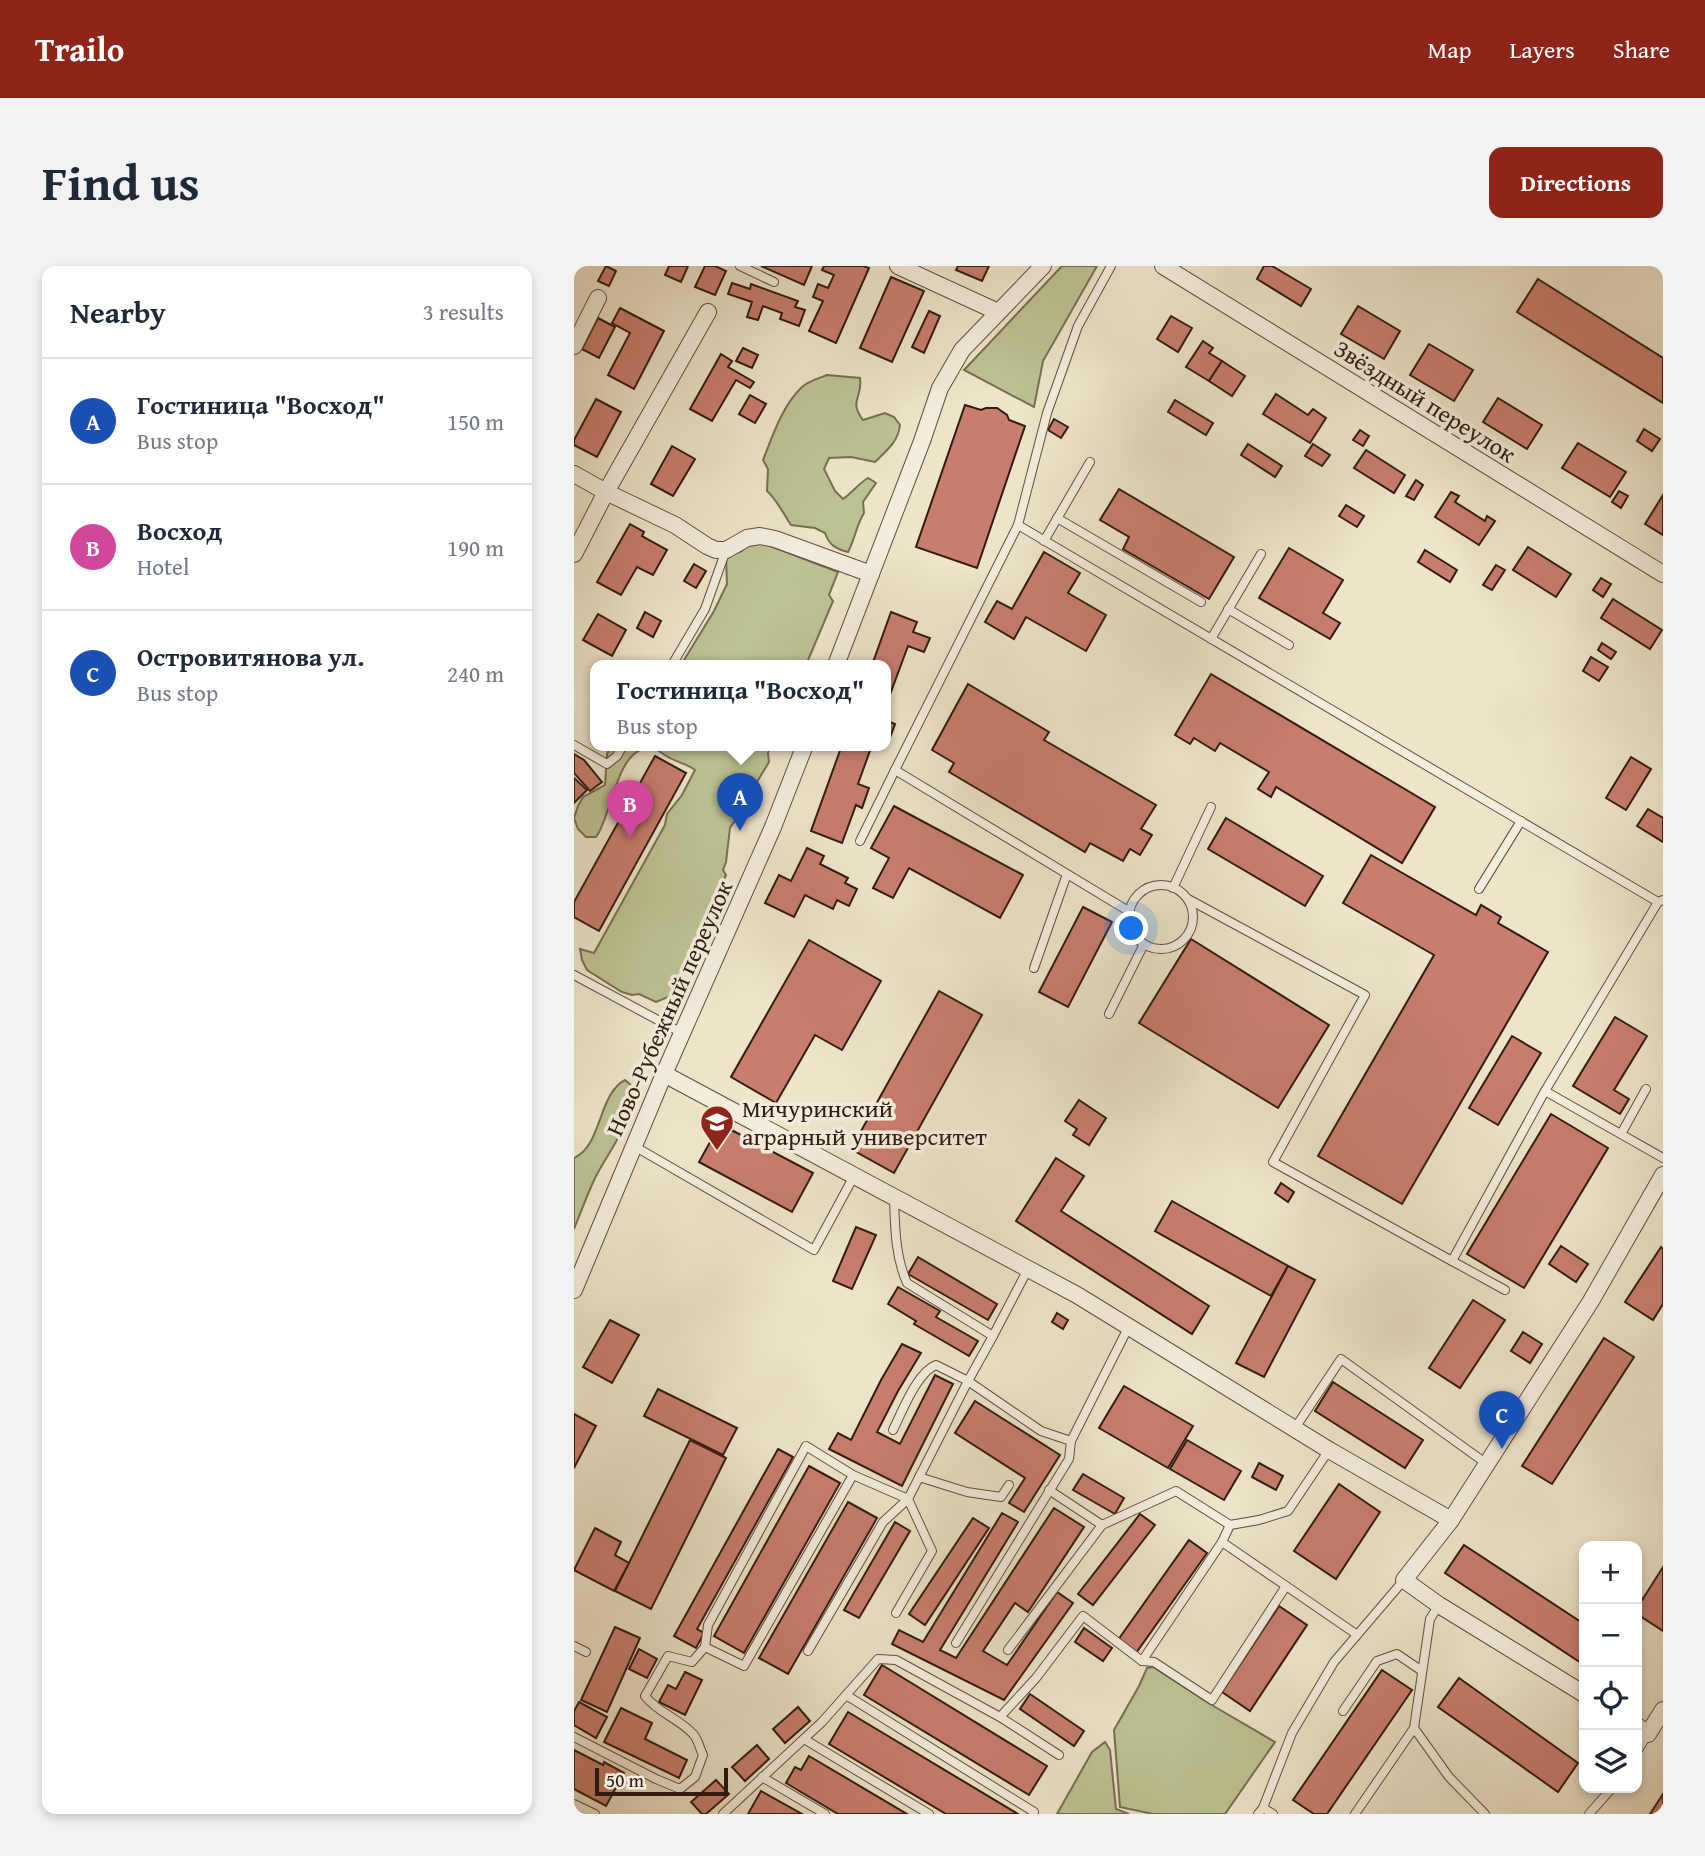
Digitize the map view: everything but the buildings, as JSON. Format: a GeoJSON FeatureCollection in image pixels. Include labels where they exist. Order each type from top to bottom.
{"type":"FeatureCollection","features":[{"type":"Feature","properties":{"kind":"street"},"geometry":{"type":"LineString","coordinates":[[898,266],[998,312]]}},
{"type":"Feature","properties":{"kind":"street"},"geometry":{"type":"LineString","coordinates":[[838,660],[940,388],[962,350],[1043,266]]}},
{"type":"Feature","properties":{"kind":"street","name":"Звёздный переулок"},"geometry":{"type":"LineString","coordinates":[[1163,266],[1663,574]]}},
{"type":"Feature","properties":{"kind":"street"},"geometry":{"type":"LineString","coordinates":[[574,346],[598,298]]}},
{"type":"Feature","properties":{"kind":"street"},"geometry":{"type":"LineString","coordinates":[[574,554],[606,492],[708,313]]}},
{"type":"Feature","properties":{"kind":"street"},"geometry":{"type":"LineString","coordinates":[[574,474],[675,525],[716,550],[726,550],[747,538],[760,536],[871,574]]}},
{"type":"Feature","properties":{"kind":"street","name":"Ново-Рубежный переулок"},"geometry":{"type":"LineString","coordinates":[[574,1290],[664,1074],[774,827],[803,751]]}},
{"type":"Feature","properties":{"kind":"street"},"geometry":{"type":"LineString","coordinates":[[664,1074],[1077,1295],[1329,1450],[1451,1520]]}},
{"type":"Feature","properties":{"kind":"street"},"geometry":{"type":"LineString","coordinates":[[1579,1691],[1439,1605],[1404,1580],[1451,1520],[1487,1464],[1591,1301],[1663,1175]]}},
{"type":"Feature","properties":{"kind":"street"},"geometry":{"type":"LineString","coordinates":[[1643,1730],[1663,1710]]}},
{"type":"Feature","properties":{"kind":"lane"},"geometry":{"type":"LineString","coordinates":[[740,266],[774,282]]}},
{"type":"Feature","properties":{"kind":"lane"},"geometry":{"type":"LineString","coordinates":[[860,841],[1018,526],[1047,413],[1078,327],[1111,266]]}},
{"type":"Feature","properties":{"kind":"lane"},"geometry":{"type":"LineString","coordinates":[[1044,541],[1090,462]]}},
{"type":"Feature","properties":{"kind":"lane"},"geometry":{"type":"LineString","coordinates":[[1057,518],[1201,602]]}},
{"type":"Feature","properties":{"kind":"lane"},"geometry":{"type":"LineString","coordinates":[[1018,526],[1661,901],[1545,1091],[1452,1261]]}},
{"type":"Feature","properties":{"kind":"lane"},"geometry":{"type":"LineString","coordinates":[[674,660],[705,609],[726,550]]}},
{"type":"Feature","properties":{"kind":"lane"},"geometry":{"type":"LineString","coordinates":[[1210,639],[1261,554]]}},
{"type":"Feature","properties":{"kind":"lane"},"geometry":{"type":"LineString","coordinates":[[1228,609],[1289,645]]}},
{"type":"Feature","properties":{"kind":"lane"},"geometry":{"type":"LineString","coordinates":[[574,745],[607,764],[620,751]]}},
{"type":"Feature","properties":{"kind":"lane"},"geometry":{"type":"LineString","coordinates":[[895,771],[1130,912]]}},
{"type":"Feature","properties":{"kind":"lane"},"geometry":{"type":"LineString","coordinates":[[1173,888],[1212,807]]}},
{"type":"Feature","properties":{"kind":"lane"},"geometry":{"type":"LineString","coordinates":[[1479,890],[1521,821]]}},
{"type":"Feature","properties":{"kind":"lane"},"geometry":{"type":"LineString","coordinates":[[1034,968],[1067,874]]}},
{"type":"Feature","properties":{"kind":"lane"},"geometry":{"type":"LineString","coordinates":[[1188,899],[1192,908],[1192,927],[1181,943],[1163,949],[1153,948],[1137,938],[1132,930],[1130,912],[1138,895],[1155,886],[1173,888],[1188,899],[1365,995],[1273,1162],[1506,1290]]}},
{"type":"Feature","properties":{"kind":"lane"},"geometry":{"type":"LineString","coordinates":[[1109,1014],[1144,944]]}},
{"type":"Feature","properties":{"kind":"lane"},"geometry":{"type":"LineString","coordinates":[[574,975],[682,1033]]}},
{"type":"Feature","properties":{"kind":"lane"},"geometry":{"type":"LineString","coordinates":[[1621,1134],[1646,1090]]}},
{"type":"Feature","properties":{"kind":"lane"},"geometry":{"type":"LineString","coordinates":[[1545,1091],[1663,1158]]}},
{"type":"Feature","properties":{"kind":"lane"},"geometry":{"type":"LineString","coordinates":[[634,1146],[814,1250],[854,1176]]}},
{"type":"Feature","properties":{"kind":"lane"},"geometry":{"type":"LineString","coordinates":[[894,1198],[895,1234],[907,1283],[993,1336]]}},
{"type":"Feature","properties":{"kind":"lane"},"geometry":{"type":"LineString","coordinates":[[808,1651],[883,1522],[908,1499],[1028,1269]]}},
{"type":"Feature","properties":{"kind":"lane"},"geometry":{"type":"LineString","coordinates":[[956,1643],[1069,1459],[1071,1441],[1129,1326]]}},
{"type":"Feature","properties":{"kind":"lane"},"geometry":{"type":"LineString","coordinates":[[1295,1429],[1341,1359],[1487,1464]]}},
{"type":"Feature","properties":{"kind":"lane"},"geometry":{"type":"LineString","coordinates":[[893,1430],[916,1386],[928,1368],[936,1365],[968,1381],[1041,1431],[1071,1441]]}},
{"type":"Feature","properties":{"kind":"lane"},"geometry":{"type":"LineString","coordinates":[[574,1737],[680,1789],[695,1777],[703,1755],[695,1736],[652,1705],[645,1696],[668,1657],[692,1662],[705,1647],[708,1625],[806,1446],[853,1475],[908,1499],[932,1551],[896,1613]]}},
{"type":"Feature","properties":{"kind":"lane"},"geometry":{"type":"LineString","coordinates":[[1007,1650],[1102,1525],[1176,1491],[1230,1525],[1288,1511],[1329,1450]]}},
{"type":"Feature","properties":{"kind":"lane"},"geometry":{"type":"LineString","coordinates":[[705,1647],[744,1666],[853,1475]]}},
{"type":"Feature","properties":{"kind":"lane"},"geometry":{"type":"LineString","coordinates":[[919,1477],[967,1492],[1001,1497],[1009,1485]]}},
{"type":"Feature","properties":{"kind":"lane"},"geometry":{"type":"LineString","coordinates":[[1049,1490],[1102,1525]]}},
{"type":"Feature","properties":{"kind":"lane"},"geometry":{"type":"LineString","coordinates":[[1142,1661],[1222,1542],[1230,1525]]}},
{"type":"Feature","properties":{"kind":"lane"},"geometry":{"type":"LineString","coordinates":[[1222,1542],[1356,1634]]}},
{"type":"Feature","properties":{"kind":"lane"},"geometry":{"type":"LineString","coordinates":[[1273,1814],[1260,1811],[1292,1733],[1334,1662],[1404,1580]]}},
{"type":"Feature","properties":{"kind":"lane"},"geometry":{"type":"LineString","coordinates":[[1000,1717],[1036,1678],[1083,1616],[1142,1661],[1154,1662],[1212,1700],[1286,1586]]}},
{"type":"Feature","properties":{"kind":"lane"},"geometry":{"type":"LineString","coordinates":[[1355,1814],[1414,1728],[1430,1619],[1439,1605]]}},
{"type":"Feature","properties":{"kind":"lane"},"geometry":{"type":"LineString","coordinates":[[574,1646],[586,1652]]}},
{"type":"Feature","properties":{"kind":"lane"},"geometry":{"type":"LineString","coordinates":[[1343,1711],[1377,1661],[1397,1654],[1422,1671]]}},
{"type":"Feature","properties":{"kind":"lane"},"geometry":{"type":"LineString","coordinates":[[723,1814],[804,1739],[878,1659],[896,1660],[1000,1717],[1059,1755]]}},
{"type":"Feature","properties":{"kind":"lane"},"geometry":{"type":"LineString","coordinates":[[846,1695],[1034,1812]]}},
{"type":"Feature","properties":{"kind":"lane"},"geometry":{"type":"LineString","coordinates":[[1414,1728],[1449,1777],[1485,1814]]}},
{"type":"Feature","properties":{"kind":"lane"},"geometry":{"type":"LineString","coordinates":[[804,1739],[929,1814]]}},
{"type":"Feature","properties":{"kind":"lane"},"geometry":{"type":"LineString","coordinates":[[762,1777],[825,1814]]}},
{"type":"Feature","properties":{"kind":"lane"},"geometry":{"type":"LineString","coordinates":[[1589,1814],[1608,1793]]}},
{"type":"Feature","properties":{"kind":"lane"},"geometry":{"type":"LineString","coordinates":[[574,1804],[595,1814]]}},
{"type":"Feature","properties":{"kind":"green space"},"geometry":{"type":"Polygon","coordinates":[[[1062,266],[1097,266],[1043,361],[1034,407],[964,370],[1062,266]]]}},
{"type":"Feature","properties":{"kind":"green space"},"geometry":{"type":"Polygon","coordinates":[[[827,375],[860,378],[856,403],[863,420],[885,413],[894,417],[900,425],[888,450],[875,462],[851,457],[829,458],[824,469],[835,491],[843,499],[868,478],[876,483],[863,502],[864,513],[848,552],[834,546],[825,533],[815,528],[791,525],[767,491],[768,469],[763,460],[779,421],[795,395],[807,383],[827,375]]]}},
{"type":"Feature","properties":{"kind":"green space"},"geometry":{"type":"Polygon","coordinates":[[[762,543],[838,572],[829,595],[833,601],[808,660],[684,660],[727,584],[726,557],[742,551],[744,547],[762,543]]]}},
{"type":"Feature","properties":{"kind":"green space"},"geometry":{"type":"Polygon","coordinates":[[[608,751],[638,751],[622,770],[596,837],[586,837],[578,829],[574,818],[583,797],[605,785],[608,751]]]}},
{"type":"Feature","properties":{"kind":"green space"},"geometry":{"type":"Polygon","coordinates":[[[659,751],[769,751],[769,762],[752,795],[730,828],[723,870],[726,875],[673,995],[656,1002],[639,994],[622,992],[587,970],[580,949],[594,953],[665,825],[667,814],[682,795],[695,770],[659,751]]]}},
{"type":"Feature","properties":{"kind":"green space"},"geometry":{"type":"Polygon","coordinates":[[[625,1080],[633,1087],[630,1111],[595,1178],[574,1229],[574,1158],[590,1143],[610,1096],[625,1080]]]}},
{"type":"Feature","properties":{"kind":"green space"},"geometry":{"type":"Polygon","coordinates":[[[1153,1667],[1275,1742],[1225,1814],[1153,1814],[1120,1807],[1114,1730],[1147,1668],[1153,1667]]]}},
{"type":"Feature","properties":{"kind":"green space"},"geometry":{"type":"Polygon","coordinates":[[[1105,1742],[1110,1750],[1116,1809],[1129,1814],[1057,1814],[1092,1752],[1105,1742]]]}},
{"type":"Feature","properties":{"kind":"place","name":"Гостиница \"Восход\""},"geometry":{"type":"Point","coordinates":[740,831]}},
{"type":"Feature","properties":{"kind":"place","name":"Восход"},"geometry":{"type":"Point","coordinates":[630,838]}},
{"type":"Feature","properties":{"kind":"place","name":"Мичуринский аграрный университет"},"geometry":{"type":"Point","coordinates":[717,1152]}},
{"type":"Feature","properties":{"kind":"place","name":"Островитянова ул."},"geometry":{"type":"Point","coordinates":[1502,1449]}}]}
